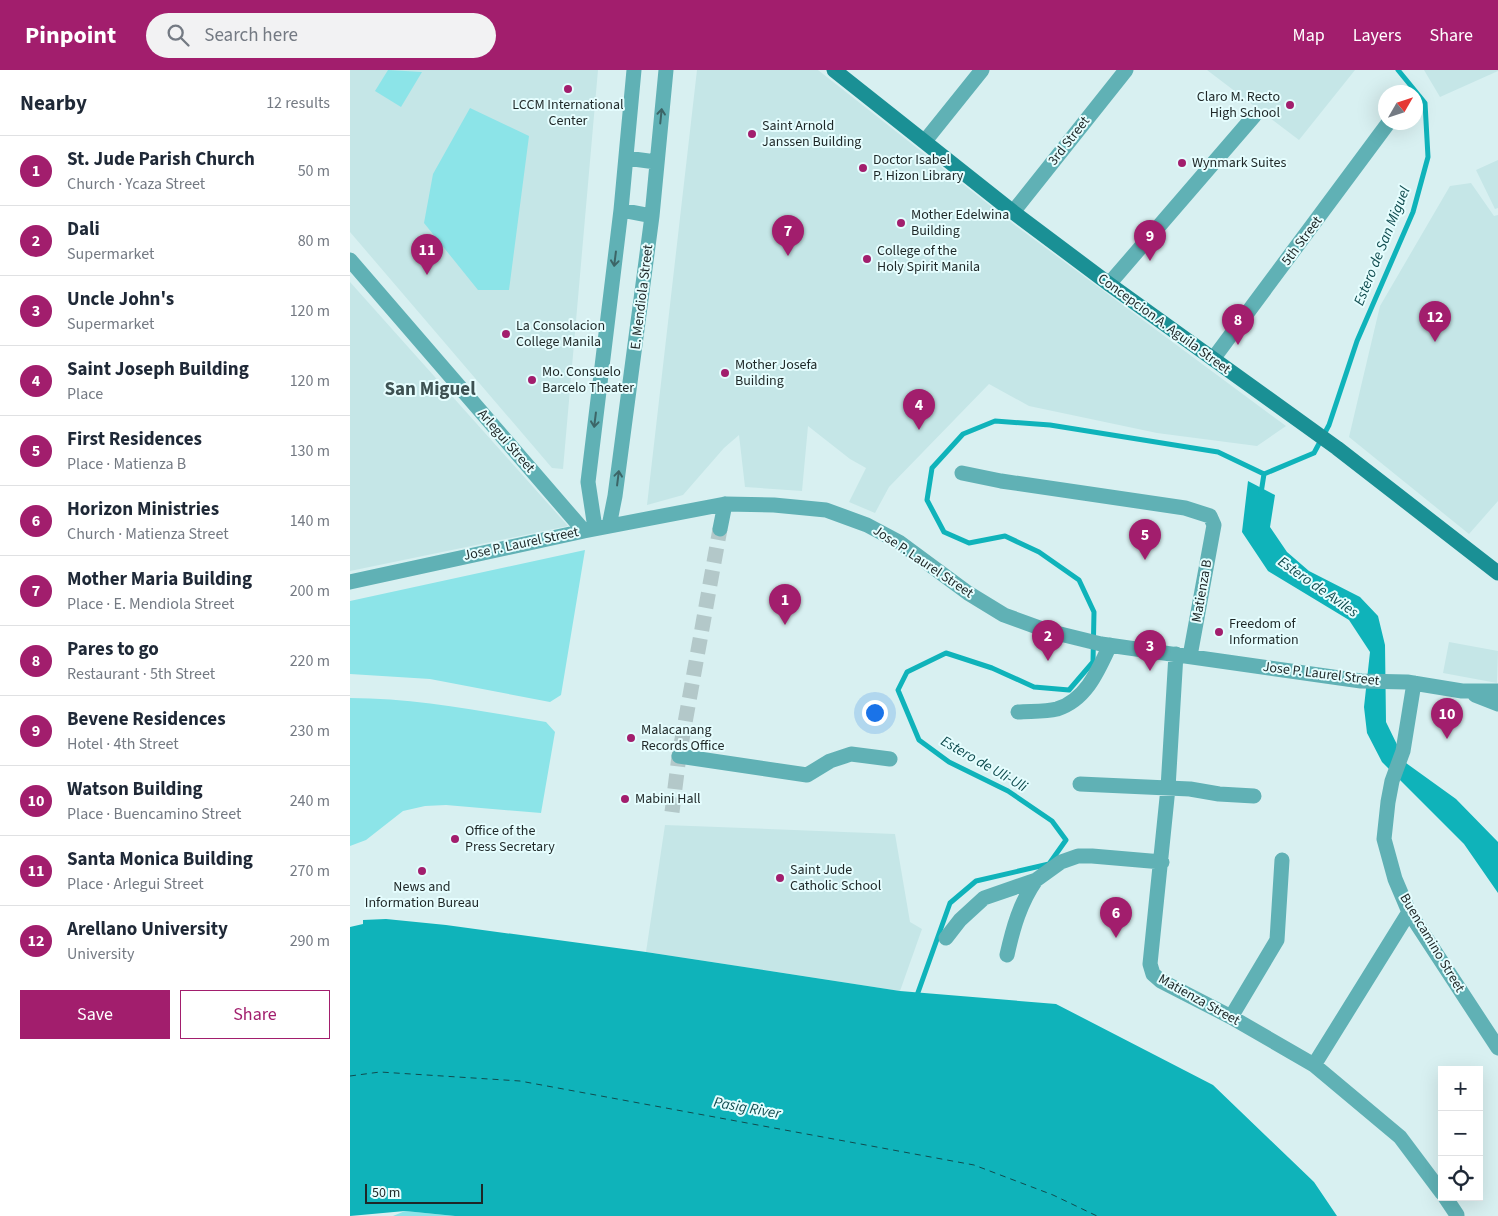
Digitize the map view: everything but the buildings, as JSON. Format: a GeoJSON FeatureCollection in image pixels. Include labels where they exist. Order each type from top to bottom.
{"type":"FeatureCollection","features":[{"type":"Feature","properties":{"kind":"street"},"geometry":{"type":"LineString","coordinates":[[596,528],[588,482],[621,210],[634,70]]}},
{"type":"Feature","properties":{"kind":"street","name":"E. Mendiola Street"},"geometry":{"type":"LineString","coordinates":[[596,528],[617,486],[652,216],[666,70]]}},
{"type":"Feature","properties":{"kind":"street","name":"Concepcion A. Aguila Street"},"geometry":{"type":"LineString","coordinates":[[834,70],[1013,212],[1108,284],[1307,429],[1337,448],[1498,573]]}},
{"type":"Feature","properties":{"kind":"street"},"geometry":{"type":"LineString","coordinates":[[925,141],[982,70]]}},
{"type":"Feature","properties":{"kind":"street","name":"3rd Street"},"geometry":{"type":"LineString","coordinates":[[1013,212],[1126,70]]}},
{"type":"Feature","properties":{"kind":"street"},"geometry":{"type":"LineString","coordinates":[[1108,284],[1254,116]]}},
{"type":"Feature","properties":{"kind":"street","name":"5th Street"},"geometry":{"type":"LineString","coordinates":[[1213,359],[1383,130]]}},
{"type":"Feature","properties":{"kind":"street"},"geometry":{"type":"LineString","coordinates":[[626,158],[656,162]]}},
{"type":"Feature","properties":{"kind":"street"},"geometry":{"type":"LineString","coordinates":[[621,210],[652,216]]}},
{"type":"Feature","properties":{"kind":"street","name":"Arlegui Street"},"geometry":{"type":"LineString","coordinates":[[350,260],[596,528]]}},
{"type":"Feature","properties":{"kind":"street","name":"Matienza B"},"geometry":{"type":"LineString","coordinates":[[962,473],[1002,481],[1185,508],[1210,516],[1214,526],[1183,655]]}},
{"type":"Feature","properties":{"kind":"street"},"geometry":{"type":"LineString","coordinates":[[720,529],[725,504]]}},
{"type":"Feature","properties":{"kind":"street","name":"Jose P. Laurel Street"},"geometry":{"type":"LineString","coordinates":[[350,582],[596,528],[725,504],[826,510],[867,525],[899,542],[968,593],[1004,615],[1048,631],[1105,645],[1361,681],[1411,683],[1464,691],[1498,692]]}},
{"type":"Feature","properties":{"kind":"street"},"geometry":{"type":"LineString","coordinates":[[1018,712],[1057,709],[1082,695],[1097,673],[1105,645]]}},
{"type":"Feature","properties":{"kind":"street","name":"Matienza Street"},"geometry":{"type":"LineString","coordinates":[[1183,655],[1150,964],[1153,974],[1161,981],[1231,1017],[1314,1064],[1400,1137],[1438,1189]]}},
{"type":"Feature","properties":{"kind":"street","name":"Buencamino Street"},"geometry":{"type":"LineString","coordinates":[[1411,683],[1403,751],[1392,780],[1384,839],[1395,879],[1410,912],[1498,1048]]}},
{"type":"Feature","properties":{"kind":"street","name":"Jose P. Laurel Street"},"geometry":{"type":"LineString","coordinates":[[1464,691],[1498,704]]}},
{"type":"Feature","properties":{"kind":"street"},"geometry":{"type":"LineString","coordinates":[[679,756],[808,775],[830,761],[851,754],[890,759]]}},
{"type":"Feature","properties":{"kind":"street"},"geometry":{"type":"LineString","coordinates":[[1080,784],[1168,788],[1254,796]]}},
{"type":"Feature","properties":{"kind":"street"},"geometry":{"type":"LineString","coordinates":[[946,938],[960,920],[984,898],[1036,880],[1061,862],[1078,856],[1162,862]]}},
{"type":"Feature","properties":{"kind":"street"},"geometry":{"type":"LineString","coordinates":[[1231,1017],[1277,940],[1282,860]]}},
{"type":"Feature","properties":{"kind":"street"},"geometry":{"type":"LineString","coordinates":[[1007,955],[1013,928],[1026,895],[1036,880]]}},
{"type":"Feature","properties":{"kind":"street"},"geometry":{"type":"LineString","coordinates":[[1314,1064],[1410,912]]}},
{"type":"Feature","properties":{"kind":"street"},"geometry":{"type":"LineString","coordinates":[[1448,1201],[1458,1215]]}},
{"type":"Feature","properties":{"kind":"shaded area","name":"La Consolacion College Manila"},"geometry":{"type":"Polygon","coordinates":[[[350,70],[598,70],[563,469],[552,468],[350,232],[350,70]]]}},
{"type":"Feature","properties":{"kind":"shaded area"},"geometry":{"type":"Polygon","coordinates":[[[388,70],[422,72],[401,107],[375,91],[388,70]]]}},
{"type":"Feature","properties":{"kind":"shaded area","name":"College of the Holy Spirit Manila"},"geometry":{"type":"Polygon","coordinates":[[[697,70],[818,70],[1016,226],[1286,426],[1257,446],[1157,433],[1029,406],[989,384],[889,487],[875,513],[849,502],[866,468],[850,459],[808,426],[802,491],[745,487],[739,435],[724,448],[683,495],[647,505],[697,70]]]}},
{"type":"Feature","properties":{"kind":"shaded area","name":"Claro M. Recto High School"},"geometry":{"type":"Polygon","coordinates":[[[1207,70],[1355,70],[1299,140],[1207,70]]]}},
{"type":"Feature","properties":{"kind":"shaded area"},"geometry":{"type":"Polygon","coordinates":[[[1424,70],[1498,70],[1498,71],[1440,97],[1424,70]]]}},
{"type":"Feature","properties":{"kind":"shaded area"},"geometry":{"type":"Polygon","coordinates":[[[470,108],[529,136],[509,290],[478,290],[424,223],[433,174],[470,108]]]}},
{"type":"Feature","properties":{"kind":"shaded area"},"geometry":{"type":"Polygon","coordinates":[[[1498,160],[1498,208],[1495,209],[1476,170],[1498,160]]]}},
{"type":"Feature","properties":{"kind":"shaded area"},"geometry":{"type":"Polygon","coordinates":[[[1471,183],[1494,216],[1498,215],[1498,501],[1469,534],[1349,437],[1380,306],[1450,186],[1471,183]]]}},
{"type":"Feature","properties":{"kind":"shaded area"},"geometry":{"type":"Polygon","coordinates":[[[350,282],[568,526],[350,571],[350,282]]]}},
{"type":"Feature","properties":{"kind":"shaded area"},"geometry":{"type":"Polygon","coordinates":[[[585,550],[561,695],[550,702],[430,679],[350,674],[350,601],[585,550]]]}},
{"type":"Feature","properties":{"kind":"shaded area"},"geometry":{"type":"Polygon","coordinates":[[[1449,642],[1498,651],[1497,683],[1443,673],[1449,642]]]}},
{"type":"Feature","properties":{"kind":"shaded area"},"geometry":{"type":"Polygon","coordinates":[[[350,698],[424,703],[546,722],[555,732],[541,813],[446,805],[425,806],[403,811],[366,840],[350,846],[350,698]]]}},
{"type":"Feature","properties":{"kind":"shaded area","name":"Saint Jude Catholic School"},"geometry":{"type":"Polygon","coordinates":[[[665,825],[895,834],[910,922],[922,929],[900,991],[646,952],[665,825]]]}},
{"type":"Feature","properties":{"kind":"shaded area"},"geometry":{"type":"Polygon","coordinates":[[[405,1211],[455,1216],[393,1216],[405,1211]]]}},
{"type":"Feature","properties":{"kind":"water","name":"Estero de Aviles"},"geometry":{"type":"Polygon","coordinates":[[[1248,481],[1275,495],[1270,527],[1287,552],[1309,571],[1360,597],[1378,616],[1385,645],[1386,722],[1406,763],[1456,799],[1498,842],[1498,893],[1464,844],[1382,762],[1367,733],[1364,707],[1370,652],[1349,620],[1268,571],[1242,532],[1248,481]]]}},
{"type":"Feature","properties":{"kind":"water","name":"Pasig River"},"geometry":{"type":"Polygon","coordinates":[[[386,919],[446,925],[646,952],[900,991],[1056,1004],[1213,1085],[1314,1182],[1337,1216],[455,1216],[405,1211],[350,1216],[350,927],[363,924],[363,920],[386,919]]]}},
{"type":"Feature","properties":{"kind":"waterway","name":"Estero de Uli-Uli"},"geometry":{"type":"LineString","coordinates":[[916,998],[950,903],[976,881],[1049,864],[1066,840],[1052,821],[1008,791],[949,762],[919,740],[898,690],[907,672],[946,653],[992,668],[1034,687],[1069,690],[1093,662],[1094,612],[1079,580],[1039,552],[1005,536],[969,543],[944,532],[927,500],[932,468],[963,434],[995,421],[1050,425],[1218,452],[1264,474],[1314,453],[1329,425],[1357,341],[1413,212],[1428,157],[1425,103],[1398,70]]}},
{"type":"Feature","properties":{"kind":"waterway","name":"Estero de Aviles"},"geometry":{"type":"LineString","coordinates":[[1261,493],[1264,474]]}},
{"type":"Feature","properties":{"kind":"ferry route"},"geometry":{"type":"LineString","coordinates":[[350,1076],[380,1072],[520,1081],[974,1165],[1053,1195],[1097,1216]]}},
{"type":"Feature","properties":{"kind":"tunnel"},"geometry":{"type":"LineString","coordinates":[[672,812],[679,756],[720,529]]}},
{"type":"Feature","properties":{"kind":"place","name":"LCCM International Center"},"geometry":{"type":"Point","coordinates":[568,89]}},
{"type":"Feature","properties":{"kind":"place","name":"Claro M. Recto High School"},"geometry":{"type":"Point","coordinates":[1290,105]}},
{"type":"Feature","properties":{"kind":"place","name":"Saint Arnold Janssen Building"},"geometry":{"type":"Point","coordinates":[752,134]}},
{"type":"Feature","properties":{"kind":"place","name":"Wynmark Suites"},"geometry":{"type":"Point","coordinates":[1182,163]}},
{"type":"Feature","properties":{"kind":"place","name":"Doctor Isabel P. Hizon Library"},"geometry":{"type":"Point","coordinates":[863,168]}},
{"type":"Feature","properties":{"kind":"place","name":"Mother Edelwina Building"},"geometry":{"type":"Point","coordinates":[901,223]}},
{"type":"Feature","properties":{"kind":"place","name":"Mother Maria Building"},"geometry":{"type":"Point","coordinates":[788,256]}},
{"type":"Feature","properties":{"kind":"place","name":"College of the Holy Spirit Manila"},"geometry":{"type":"Point","coordinates":[867,259]}},
{"type":"Feature","properties":{"kind":"place","name":"Bevene Residences"},"geometry":{"type":"Point","coordinates":[1150,261]}},
{"type":"Feature","properties":{"kind":"place","name":"Santa Monica Building"},"geometry":{"type":"Point","coordinates":[427,275]}},
{"type":"Feature","properties":{"kind":"place","name":"La Consolacion College Manila"},"geometry":{"type":"Point","coordinates":[506,334]}},
{"type":"Feature","properties":{"kind":"place","name":"Arellano University"},"geometry":{"type":"Point","coordinates":[1435,342]}},
{"type":"Feature","properties":{"kind":"place","name":"Pares to go"},"geometry":{"type":"Point","coordinates":[1238,345]}},
{"type":"Feature","properties":{"kind":"place","name":"Mother Josefa Building"},"geometry":{"type":"Point","coordinates":[725,373]}},
{"type":"Feature","properties":{"kind":"place","name":"Mo. Consuelo Barcelo Theater"},"geometry":{"type":"Point","coordinates":[532,380]}},
{"type":"Feature","properties":{"kind":"place","name":"Saint Joseph Building"},"geometry":{"type":"Point","coordinates":[919,430]}},
{"type":"Feature","properties":{"kind":"place","name":"First Residences"},"geometry":{"type":"Point","coordinates":[1145,560]}},
{"type":"Feature","properties":{"kind":"place","name":"St. Jude Parish Church"},"geometry":{"type":"Point","coordinates":[785,625]}},
{"type":"Feature","properties":{"kind":"place","name":"Freedom of Information"},"geometry":{"type":"Point","coordinates":[1219,632]}},
{"type":"Feature","properties":{"kind":"place","name":"Dali"},"geometry":{"type":"Point","coordinates":[1048,661]}},
{"type":"Feature","properties":{"kind":"place","name":"Uncle John's"},"geometry":{"type":"Point","coordinates":[1150,671]}},
{"type":"Feature","properties":{"kind":"place","name":"Malacanang Records Office"},"geometry":{"type":"Point","coordinates":[631,738]}},
{"type":"Feature","properties":{"kind":"place","name":"Watson Building"},"geometry":{"type":"Point","coordinates":[1447,739]}},
{"type":"Feature","properties":{"kind":"place","name":"Mabini Hall"},"geometry":{"type":"Point","coordinates":[625,799]}},
{"type":"Feature","properties":{"kind":"place","name":"Office of the Press Secretary"},"geometry":{"type":"Point","coordinates":[455,839]}},
{"type":"Feature","properties":{"kind":"place","name":"News and Information Bureau"},"geometry":{"type":"Point","coordinates":[422,871]}},
{"type":"Feature","properties":{"kind":"place","name":"Saint Jude Catholic School"},"geometry":{"type":"Point","coordinates":[780,878]}},
{"type":"Feature","properties":{"kind":"place","name":"Horizon Ministries"},"geometry":{"type":"Point","coordinates":[1116,938]}},
{"type":"Feature","properties":{"kind":"district","name":"San Miguel"},"geometry":{"type":"Point","coordinates":[430,389]}},
{"type":"Feature","properties":{"kind":"water label","name":"Estero de San Miguel"},"geometry":{"type":"Point","coordinates":[1382,246]}}]}
